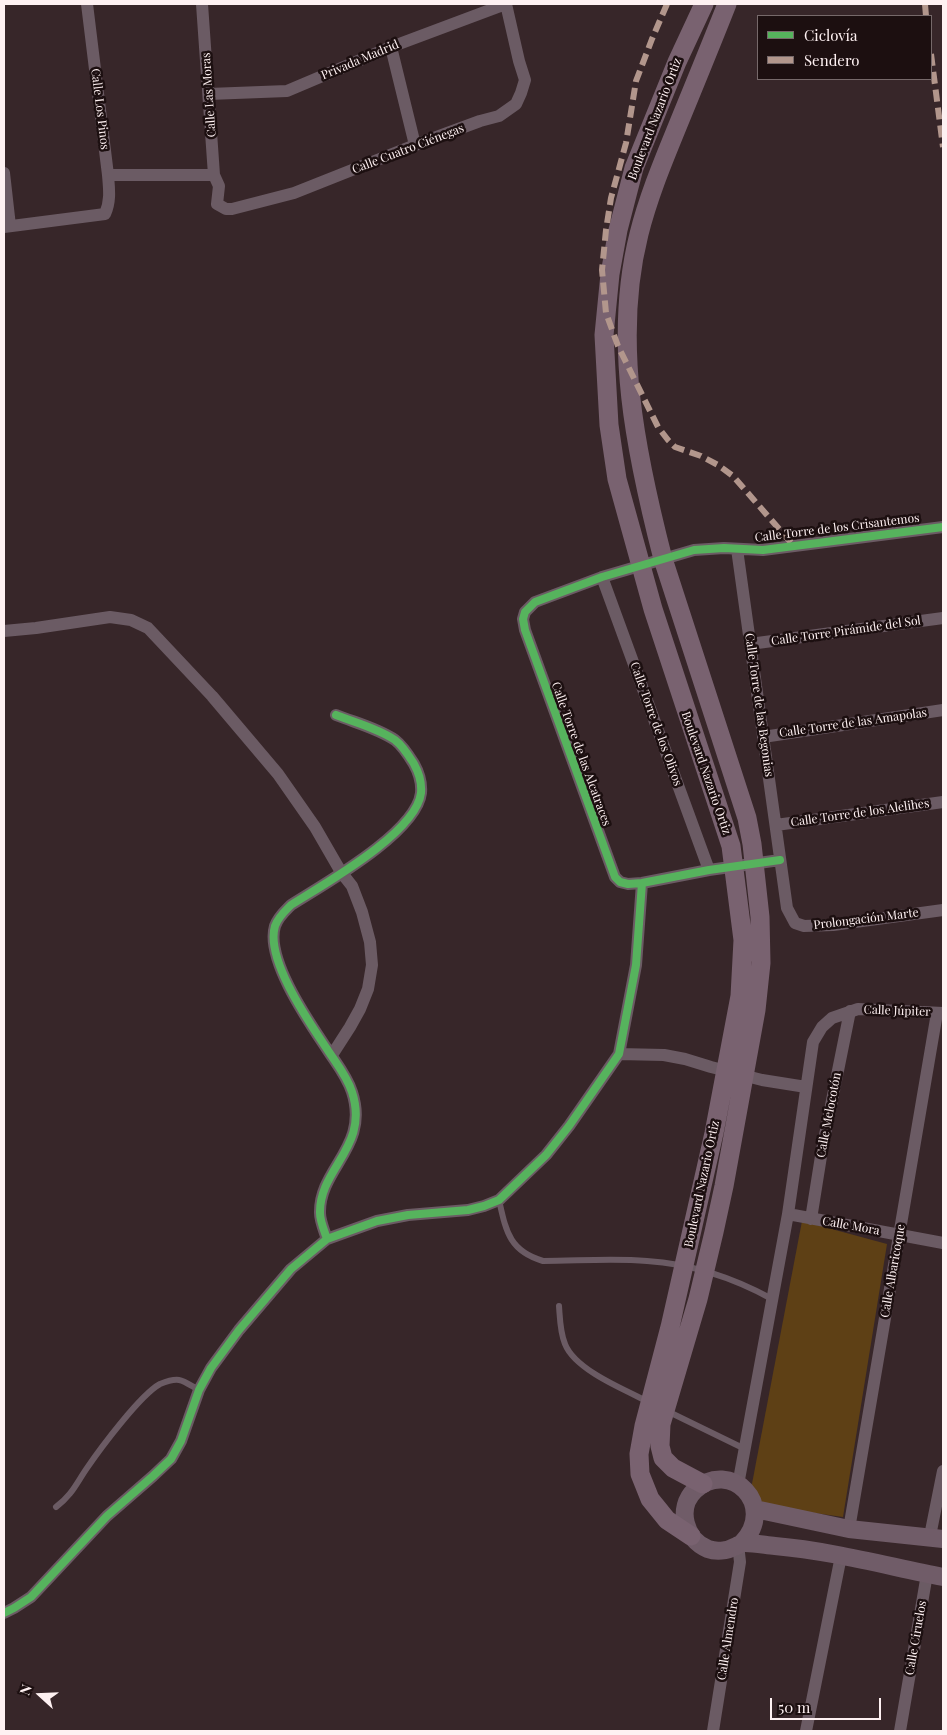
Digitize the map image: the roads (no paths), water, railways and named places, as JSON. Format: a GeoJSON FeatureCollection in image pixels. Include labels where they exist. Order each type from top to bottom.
{"type":"FeatureCollection","features":[{"type":"Feature","properties":{"kind":"main road","name":"Boulevard Nazario Ortiz"},"geometry":{"type":"LineString","coordinates":[[703,1484],[673,1468],[663,1458],[660,1446],[661,1424],[658,1407],[670,1327],[714,1133],[740,996],[743,940],[731,846],[680,696],[640,566],[617,479],[609,425],[604,335],[609,284],[618,230],[634,168],[677,62],[704,4]]}},
{"type":"Feature","properties":{"kind":"main road","name":"Boulevard Nazario Ortiz"},"geometry":{"type":"LineString","coordinates":[[691,1536],[667,1520],[650,1499],[640,1474],[639,1454],[658,1407],[705,1271],[724,1186],[756,1010],[761,962],[760,917],[747,818],[663,559],[643,474],[630,391],[628,342],[631,274],[639,234],[652,186],[727,4]]}},
{"type":"Feature","properties":{"kind":"street","name":"Calle Los Pinos"},"geometry":{"type":"LineString","coordinates":[[7,227],[105,214],[110,201],[86,4]]}},
{"type":"Feature","properties":{"kind":"street","name":"Calle Las Moras"},"geometry":{"type":"LineString","coordinates":[[202,4],[216,180]]}},
{"type":"Feature","properties":{"kind":"street","name":"Privada Madrid"},"geometry":{"type":"LineString","coordinates":[[209,94],[287,91],[391,47],[506,4]]}},
{"type":"Feature","properties":{"kind":"street","name":"Calle Cuatro Ciénegas"},"geometry":{"type":"LineString","coordinates":[[216,180],[217,204],[226,209],[232,209],[294,193],[415,145],[499,116],[516,104],[525,80],[506,4]]}},
{"type":"Feature","properties":{"kind":"street"},"geometry":{"type":"LineString","coordinates":[[391,47],[415,145]]}},
{"type":"Feature","properties":{"kind":"street"},"geometry":{"type":"LineString","coordinates":[[4,173],[7,227]]}},
{"type":"Feature","properties":{"kind":"street"},"geometry":{"type":"LineString","coordinates":[[108,174],[216,180]]}},
{"type":"Feature","properties":{"kind":"street","name":"Calle Torre de los Crisantemos"},"geometry":{"type":"LineString","coordinates":[[525,630],[523,619],[525,612],[535,602],[602,577],[705,548],[763,550],[943,527]]}},
{"type":"Feature","properties":{"kind":"street","name":"Calle Torre de las Begonias"},"geometry":{"type":"LineString","coordinates":[[737,549],[780,860]]}},
{"type":"Feature","properties":{"kind":"street","name":"Calle Torre de los Olivos"},"geometry":{"type":"LineString","coordinates":[[602,577],[709,870]]}},
{"type":"Feature","properties":{"kind":"street"},"geometry":{"type":"LineString","coordinates":[[4,630],[36,628],[110,618],[131,620],[148,628],[223,708],[278,774],[315,827],[341,872],[352,886],[362,912],[370,942],[372,965],[368,989],[360,1009],[332,1056]]}},
{"type":"Feature","properties":{"kind":"street","name":"Calle Torre Pirámide del Sol"},"geometry":{"type":"LineString","coordinates":[[750,644],[943,618]]}},
{"type":"Feature","properties":{"kind":"street","name":"Calle Torre de las Alcatraces"},"geometry":{"type":"LineString","coordinates":[[525,630],[611,870],[620,882],[642,884]]}},
{"type":"Feature","properties":{"kind":"street","name":"Calle Torre de las Amapolas"},"geometry":{"type":"LineString","coordinates":[[763,736],[943,710]]}},
{"type":"Feature","properties":{"kind":"street"},"geometry":{"type":"LineString","coordinates":[[327,1238],[320,1214],[321,1199],[328,1182],[351,1142],[355,1126],[356,1106],[352,1090],[341,1069],[304,1014],[280,967],[274,934],[281,915],[291,905],[380,846],[401,828],[414,810],[421,794],[420,775],[410,756],[397,742],[378,730],[336,715]]}},
{"type":"Feature","properties":{"kind":"street","name":"Calle Torre de los Alelihes"},"geometry":{"type":"LineString","coordinates":[[776,824],[943,802]]}},
{"type":"Feature","properties":{"kind":"street"},"geometry":{"type":"LineString","coordinates":[[4,1613],[32,1596],[107,1516],[171,1459],[181,1441],[199,1390],[211,1368],[239,1330],[291,1269],[327,1238],[377,1221],[408,1215],[468,1210],[499,1200],[546,1155],[569,1126],[619,1054],[636,965],[642,884],[709,870],[780,860]]}},
{"type":"Feature","properties":{"kind":"street","name":"Prolongación Marte"},"geometry":{"type":"LineString","coordinates":[[780,860],[786,908],[795,923],[804,926],[833,925],[943,910]]}},
{"type":"Feature","properties":{"kind":"street","name":"Calle Júpiter"},"geometry":{"type":"LineString","coordinates":[[738,1484],[788,1214],[813,1042],[822,1027],[832,1018],[858,1009],[940,1013]]}},
{"type":"Feature","properties":{"kind":"street","name":"Calle Melocotón"},"geometry":{"type":"LineString","coordinates":[[811,1218],[822,1150],[850,1012]]}},
{"type":"Feature","properties":{"kind":"street","name":"Calle Albaricoque"},"geometry":{"type":"LineString","coordinates":[[849,1529],[899,1235],[940,1013]]}},
{"type":"Feature","properties":{"kind":"street"},"geometry":{"type":"LineString","coordinates":[[619,1054],[664,1055],[745,1076],[806,1087]]}},
{"type":"Feature","properties":{"kind":"street","name":"Calle Mora"},"geometry":{"type":"LineString","coordinates":[[788,1214],[943,1242]]}},
{"type":"Feature","properties":{"kind":"street"},"geometry":{"type":"LineString","coordinates":[[755,1509],[849,1529],[937,1538],[943,1471]]}},
{"type":"Feature","properties":{"kind":"street"},"geometry":{"type":"LineString","coordinates":[[715,1480],[727,1480],[738,1484],[752,1499],[755,1509],[753,1528],[749,1536],[738,1545],[723,1550],[711,1550],[691,1536],[686,1525],[684,1513],[687,1501],[694,1491],[703,1484],[715,1480]]}},
{"type":"Feature","properties":{"kind":"street"},"geometry":{"type":"LineString","coordinates":[[738,1545],[797,1548],[935,1575]]}},
{"type":"Feature","properties":{"kind":"street","name":"Calle Almendro"},"geometry":{"type":"LineString","coordinates":[[713,1731],[740,1562],[738,1545]]}},
{"type":"Feature","properties":{"kind":"street"},"geometry":{"type":"LineString","coordinates":[[806,1731],[841,1556]]}},
{"type":"Feature","properties":{"kind":"street","name":"Calle Ciruelos"},"geometry":{"type":"LineString","coordinates":[[900,1731],[935,1575]]}},
{"type":"Feature","properties":{"kind":"lane"},"geometry":{"type":"LineString","coordinates":[[499,1200],[505,1229],[515,1246],[530,1257],[542,1261],[647,1261],[684,1266],[744,1284],[772,1299]]}},
{"type":"Feature","properties":{"kind":"lane"},"geometry":{"type":"LineString","coordinates":[[558,1306],[560,1330],[565,1346],[572,1358],[583,1367],[658,1407],[745,1449]]}},
{"type":"Feature","properties":{"kind":"lane"},"geometry":{"type":"LineString","coordinates":[[56,1507],[72,1493],[87,1468],[107,1441],[153,1389],[160,1384],[180,1380],[199,1390]]}}]}
